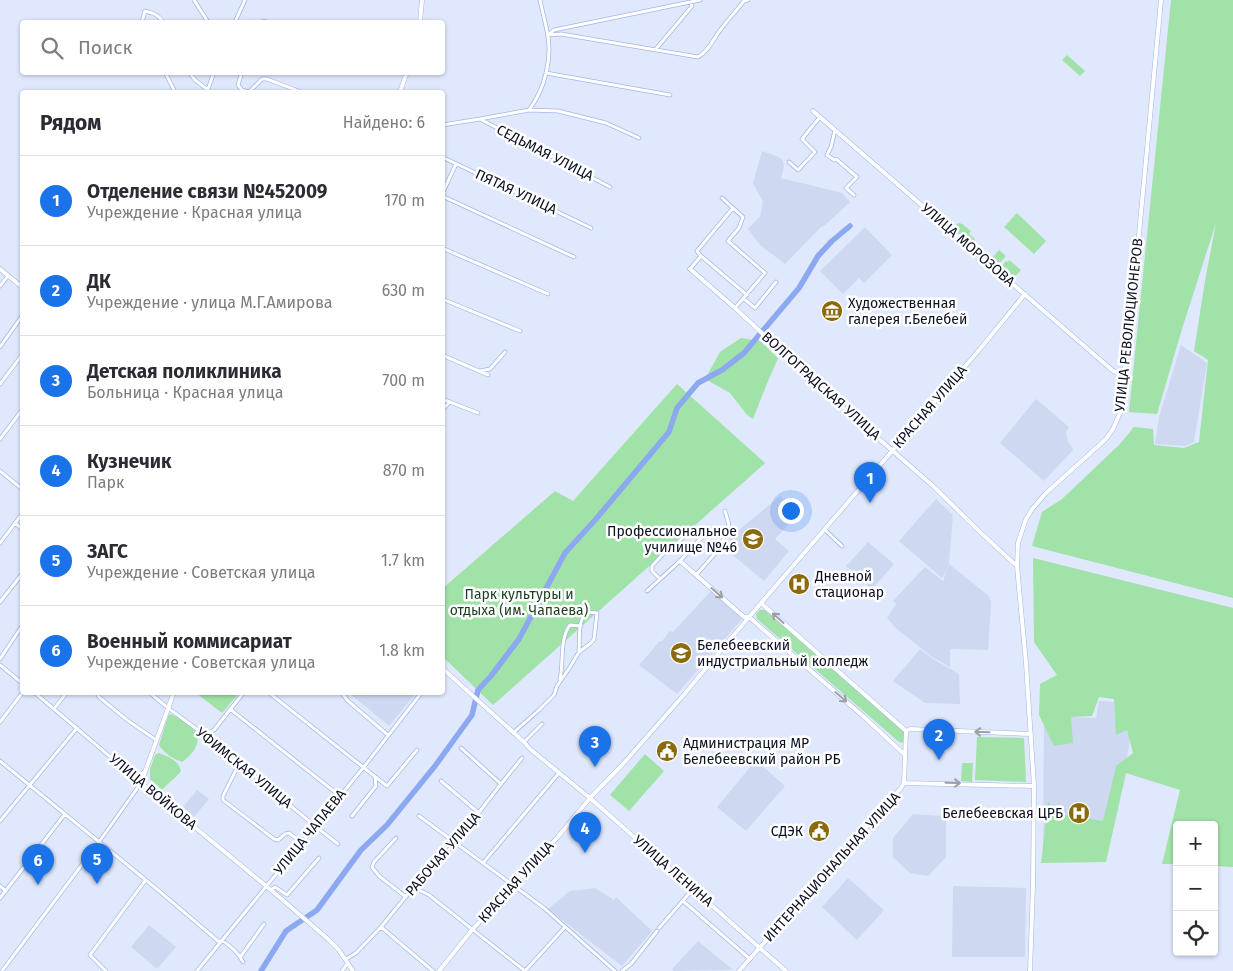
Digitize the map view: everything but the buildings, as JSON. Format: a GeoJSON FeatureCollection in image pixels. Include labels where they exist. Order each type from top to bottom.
{"type":"FeatureCollection","features":[{"type":"Feature","properties":{"kind":"street"},"geometry":{"type":"LineString","coordinates":[[194,0],[207,20]]}},
{"type":"Feature","properties":{"kind":"street"},"geometry":{"type":"LineString","coordinates":[[236,20],[245,0]]}},
{"type":"Feature","properties":{"kind":"street"},"geometry":{"type":"LineString","coordinates":[[420,20],[422,0]]}},
{"type":"Feature","properties":{"kind":"street"},"geometry":{"type":"LineString","coordinates":[[529,110],[537,100],[542,88],[549,50],[548,35],[540,0]]}},
{"type":"Feature","properties":{"kind":"street"},"geometry":{"type":"LineString","coordinates":[[548,35],[554,30],[700,0]]}},
{"type":"Feature","properties":{"kind":"street"},"geometry":{"type":"LineString","coordinates":[[548,35],[561,34],[698,57],[708,48],[744,1],[748,0]]}},
{"type":"Feature","properties":{"kind":"street","name":"УЛИЦА РЕВОЛЮЦИОНЕРОВ"},"geometry":{"type":"LineString","coordinates":[[1030,971],[1034,786],[1026,663],[1017,566],[1018,543],[1026,519],[1033,508],[1046,493],[1106,439],[1118,418],[1125,375],[1161,0]]}},
{"type":"Feature","properties":{"kind":"street"},"geometry":{"type":"LineString","coordinates":[[656,50],[692,6],[691,2]]}},
{"type":"Feature","properties":{"kind":"street"},"geometry":{"type":"LineString","coordinates":[[143,20],[145,11],[154,13],[161,20]]}},
{"type":"Feature","properties":{"kind":"street"},"geometry":{"type":"LineString","coordinates":[[546,73],[670,94]]}},
{"type":"Feature","properties":{"kind":"street"},"geometry":{"type":"LineString","coordinates":[[166,75],[174,90]]}},
{"type":"Feature","properties":{"kind":"street"},"geometry":{"type":"LineString","coordinates":[[192,75],[206,90]]}},
{"type":"Feature","properties":{"kind":"street"},"geometry":{"type":"LineString","coordinates":[[207,90],[213,75]]}},
{"type":"Feature","properties":{"kind":"street"},"geometry":{"type":"LineString","coordinates":[[241,75],[238,85],[242,90]]}},
{"type":"Feature","properties":{"kind":"street"},"geometry":{"type":"LineString","coordinates":[[401,90],[406,75]]}},
{"type":"Feature","properties":{"kind":"street"},"geometry":{"type":"LineString","coordinates":[[251,90],[262,79],[267,79],[296,90]]}},
{"type":"Feature","properties":{"kind":"street"},"geometry":{"type":"LineString","coordinates":[[445,125],[529,110],[558,111],[606,123],[639,138]]}},
{"type":"Feature","properties":{"kind":"street","name":"УЛИЦА МОРОЗОВА"},"geometry":{"type":"LineString","coordinates":[[813,111],[1112,370],[1118,374],[1125,375]]}},
{"type":"Feature","properties":{"kind":"street"},"geometry":{"type":"LineString","coordinates":[[789,162],[798,170],[815,152],[802,139],[820,117]]}},
{"type":"Feature","properties":{"kind":"street","name":"СЕДЬМАЯ УЛИЦА"},"geometry":{"type":"LineString","coordinates":[[480,119],[610,187]]}},
{"type":"Feature","properties":{"kind":"street"},"geometry":{"type":"LineString","coordinates":[[835,130],[827,155],[834,160],[836,158],[857,177],[846,188],[854,195]]}},
{"type":"Feature","properties":{"kind":"street","name":"ПЯТАЯ УЛИЦА"},"geometry":{"type":"LineString","coordinates":[[445,158],[591,228]]}},
{"type":"Feature","properties":{"kind":"street"},"geometry":{"type":"LineString","coordinates":[[445,188],[456,164]]}},
{"type":"Feature","properties":{"kind":"street"},"geometry":{"type":"LineString","coordinates":[[445,196],[574,258]]}},
{"type":"Feature","properties":{"kind":"street"},"geometry":{"type":"LineString","coordinates":[[722,198],[743,217],[739,228],[728,241],[765,273],[736,308]]}},
{"type":"Feature","properties":{"kind":"street"},"geometry":{"type":"LineString","coordinates":[[733,208],[697,251],[747,295]]}},
{"type":"Feature","properties":{"kind":"street"},"geometry":{"type":"LineString","coordinates":[[445,249],[548,294]]}},
{"type":"Feature","properties":{"kind":"street"},"geometry":{"type":"LineString","coordinates":[[690,268],[701,256]]}},
{"type":"Feature","properties":{"kind":"street","name":"ВОЛГОГРАДСКАЯ УЛИЦА"},"geometry":{"type":"LineString","coordinates":[[690,268],[736,308],[832,398],[945,497],[1017,566]]}},
{"type":"Feature","properties":{"kind":"street"},"geometry":{"type":"LineString","coordinates":[[0,269],[20,285]]}},
{"type":"Feature","properties":{"kind":"street"},"geometry":{"type":"LineString","coordinates":[[0,286],[8,276]]}},
{"type":"Feature","properties":{"kind":"street"},"geometry":{"type":"LineString","coordinates":[[744,299],[755,308],[776,282]]}},
{"type":"Feature","properties":{"kind":"street","name":"КРАСНАЯ УЛИЦА"},"geometry":{"type":"LineString","coordinates":[[439,971],[472,930],[640,745],[1025,294]]}},
{"type":"Feature","properties":{"kind":"street"},"geometry":{"type":"LineString","coordinates":[[445,300],[520,331]]}},
{"type":"Feature","properties":{"kind":"street"},"geometry":{"type":"LineString","coordinates":[[0,347],[20,319]]}},
{"type":"Feature","properties":{"kind":"street"},"geometry":{"type":"LineString","coordinates":[[479,371],[490,369],[505,352]]}},
{"type":"Feature","properties":{"kind":"street"},"geometry":{"type":"LineString","coordinates":[[445,355],[488,375]]}},
{"type":"Feature","properties":{"kind":"street"},"geometry":{"type":"LineString","coordinates":[[0,384],[20,358]]}},
{"type":"Feature","properties":{"kind":"street"},"geometry":{"type":"LineString","coordinates":[[445,400],[478,413]]}},
{"type":"Feature","properties":{"kind":"street"},"geometry":{"type":"LineString","coordinates":[[445,407],[450,402]]}},
{"type":"Feature","properties":{"kind":"street"},"geometry":{"type":"LineString","coordinates":[[0,439],[20,413]]}},
{"type":"Feature","properties":{"kind":"street"},"geometry":{"type":"LineString","coordinates":[[0,471],[20,487]]}},
{"type":"Feature","properties":{"kind":"street"},"geometry":{"type":"LineString","coordinates":[[696,575],[721,545],[729,525],[725,511]]}},
{"type":"Feature","properties":{"kind":"street"},"geometry":{"type":"LineString","coordinates":[[0,543],[20,517]]}},
{"type":"Feature","properties":{"kind":"street"},"geometry":{"type":"LineString","coordinates":[[15,523],[20,527]]}},
{"type":"Feature","properties":{"kind":"street"},"geometry":{"type":"LineString","coordinates":[[647,591],[680,561],[703,536],[692,527],[676,545],[673,543],[652,566],[652,571],[660,579]]}},
{"type":"Feature","properties":{"kind":"street"},"geometry":{"type":"LineString","coordinates":[[825,530],[842,546]]}},
{"type":"Feature","properties":{"kind":"street"},"geometry":{"type":"LineString","coordinates":[[680,561],[744,616],[749,617],[905,755]]}},
{"type":"Feature","properties":{"kind":"street"},"geometry":{"type":"LineString","coordinates":[[0,602],[20,577]]}},
{"type":"Feature","properties":{"kind":"street"},"geometry":{"type":"LineString","coordinates":[[762,604],[906,731],[910,729],[1031,734]]}},
{"type":"Feature","properties":{"kind":"street"},"geometry":{"type":"LineString","coordinates":[[559,682],[579,652],[594,639],[597,614],[587,612],[583,616],[580,626],[579,652]]}},
{"type":"Feature","properties":{"kind":"street"},"geometry":{"type":"LineString","coordinates":[[513,733],[554,695],[562,671],[566,631],[570,625],[580,626]]}},
{"type":"Feature","properties":{"kind":"street"},"geometry":{"type":"LineString","coordinates":[[0,658],[20,629]]}},
{"type":"Feature","properties":{"kind":"street"},"geometry":{"type":"LineString","coordinates":[[0,666],[20,681]]}},
{"type":"Feature","properties":{"kind":"street","name":"УЛИЦА ЛЕНИНА"},"geometry":{"type":"LineString","coordinates":[[445,671],[530,749],[694,888],[786,971]]}},
{"type":"Feature","properties":{"kind":"street"},"geometry":{"type":"LineString","coordinates":[[0,722],[21,695]]}},
{"type":"Feature","properties":{"kind":"street","name":"УЛИЦА ВОЙКОВА"},"geometry":{"type":"LineString","coordinates":[[38,695],[310,924],[339,950],[353,971]]}},
{"type":"Feature","properties":{"kind":"street"},"geometry":{"type":"LineString","coordinates":[[54,708],[65,695]]}},
{"type":"Feature","properties":{"kind":"street"},"geometry":{"type":"LineString","coordinates":[[97,695],[127,720],[156,740]]}},
{"type":"Feature","properties":{"kind":"street","name":"УФИМСКАЯ УЛИЦА"},"geometry":{"type":"LineString","coordinates":[[153,695],[205,735],[338,844]]}},
{"type":"Feature","properties":{"kind":"street"},"geometry":{"type":"LineString","coordinates":[[2,971],[141,783],[173,695]]}},
{"type":"Feature","properties":{"kind":"street"},"geometry":{"type":"LineString","coordinates":[[205,735],[214,730],[242,695]]}},
{"type":"Feature","properties":{"kind":"street"},"geometry":{"type":"LineString","coordinates":[[272,695],[387,786],[416,750]]}},
{"type":"Feature","properties":{"kind":"street"},"geometry":{"type":"LineString","coordinates":[[344,695],[388,735]]}},
{"type":"Feature","properties":{"kind":"street","name":"УЛИЦА ЧАПАЕВА"},"geometry":{"type":"LineString","coordinates":[[197,971],[363,768],[420,695]]}},
{"type":"Feature","properties":{"kind":"street"},"geometry":{"type":"LineString","coordinates":[[230,709],[340,796]]}},
{"type":"Feature","properties":{"kind":"street"},"geometry":{"type":"LineString","coordinates":[[524,742],[542,724]]}},
{"type":"Feature","properties":{"kind":"street"},"geometry":{"type":"LineString","coordinates":[[0,820],[76,728]]}},
{"type":"Feature","properties":{"kind":"street","name":"ИНТЕРНАЦИОНАЛЬНАЯ УЛИЦА"},"geometry":{"type":"LineString","coordinates":[[739,971],[901,788],[904,783],[906,731]]}},
{"type":"Feature","properties":{"kind":"street"},"geometry":{"type":"LineString","coordinates":[[461,748],[501,784]]}},
{"type":"Feature","properties":{"kind":"street","name":"РАБОЧАЯ УЛИЦА"},"geometry":{"type":"LineString","coordinates":[[342,971],[347,961],[381,927],[416,884],[456,842],[522,758]]}},
{"type":"Feature","properties":{"kind":"street"},"geometry":{"type":"LineString","coordinates":[[0,761],[218,941],[223,941],[241,956],[243,962]]}},
{"type":"Feature","properties":{"kind":"street"},"geometry":{"type":"LineString","coordinates":[[239,764],[223,796],[223,800],[274,839],[278,840],[288,833],[302,843]]}},
{"type":"Feature","properties":{"kind":"street"},"geometry":{"type":"LineString","coordinates":[[132,775],[142,776],[146,770]]}},
{"type":"Feature","properties":{"kind":"street"},"geometry":{"type":"LineString","coordinates":[[146,770],[145,779],[152,791]]}},
{"type":"Feature","properties":{"kind":"street"},"geometry":{"type":"LineString","coordinates":[[483,864],[559,773]]}},
{"type":"Feature","properties":{"kind":"street"},"geometry":{"type":"LineString","coordinates":[[352,816],[376,786],[374,776]]}},
{"type":"Feature","properties":{"kind":"street"},"geometry":{"type":"LineString","coordinates":[[441,781],[479,813]]}},
{"type":"Feature","properties":{"kind":"street"},"geometry":{"type":"LineString","coordinates":[[904,783],[1034,786]]}},
{"type":"Feature","properties":{"kind":"street"},"geometry":{"type":"LineString","coordinates":[[0,898],[65,814]]}},
{"type":"Feature","properties":{"kind":"street"},"geometry":{"type":"LineString","coordinates":[[419,816],[544,908],[615,971]]}},
{"type":"Feature","properties":{"kind":"street"},"geometry":{"type":"LineString","coordinates":[[396,838],[374,862],[372,867],[379,876],[406,897]]}},
{"type":"Feature","properties":{"kind":"street"},"geometry":{"type":"LineString","coordinates":[[271,890],[275,887],[287,895],[319,858]]}},
{"type":"Feature","properties":{"kind":"street"},"geometry":{"type":"LineString","coordinates":[[106,971],[90,955],[145,881]]}},
{"type":"Feature","properties":{"kind":"street"},"geometry":{"type":"LineString","coordinates":[[0,886],[6,891]]}},
{"type":"Feature","properties":{"kind":"street"},"geometry":{"type":"LineString","coordinates":[[622,971],[694,888]]}},
{"type":"Feature","properties":{"kind":"street"},"geometry":{"type":"LineString","coordinates":[[413,889],[429,895],[525,971],[565,927]]}},
{"type":"Feature","properties":{"kind":"street"},"geometry":{"type":"LineString","coordinates":[[683,901],[750,959]]}},
{"type":"Feature","properties":{"kind":"street"},"geometry":{"type":"LineString","coordinates":[[241,956],[264,924]]}},
{"type":"Feature","properties":{"kind":"street"},"geometry":{"type":"LineString","coordinates":[[381,927],[433,971]]}},
{"type":"Feature","properties":{"kind":"shaded area"},"geometry":{"type":"Polygon","coordinates":[[[762,151],[779,157],[783,161],[784,166],[781,178],[842,193],[850,202],[821,227],[785,264],[760,245],[748,229],[760,216],[763,202],[753,183],[762,151]]]}},
{"type":"Feature","properties":{"kind":"shaded area"},"geometry":{"type":"Polygon","coordinates":[[[865,227],[892,255],[864,283],[859,278],[843,294],[820,271],[865,227]]]}},
{"type":"Feature","properties":{"kind":"shaded area"},"geometry":{"type":"Polygon","coordinates":[[[1181,345],[1207,363],[1194,442],[1186,446],[1155,444],[1159,417],[1181,345]]]}},
{"type":"Feature","properties":{"kind":"shaded area"},"geometry":{"type":"Polygon","coordinates":[[[1036,399],[1069,427],[1066,432],[1068,442],[1073,450],[1044,481],[1000,443],[1036,399]]]}},
{"type":"Feature","properties":{"kind":"shaded area","name":"Профессиональное училище №46"},"geometry":{"type":"Polygon","coordinates":[[[780,496],[799,513],[775,539],[789,551],[764,581],[729,552],[733,548],[728,544],[729,538],[780,496]]]}},
{"type":"Feature","properties":{"kind":"shaded area"},"geometry":{"type":"Polygon","coordinates":[[[936,499],[953,515],[949,564],[989,596],[991,603],[988,650],[950,649],[950,667],[932,657],[897,629],[887,618],[896,604],[893,601],[925,567],[943,581],[947,570],[942,578],[899,541],[936,499]]]}},
{"type":"Feature","properties":{"kind":"shaded area"},"geometry":{"type":"Polygon","coordinates":[[[868,542],[894,564],[872,589],[846,566],[868,542]]]}},
{"type":"Feature","properties":{"kind":"shaded area","name":"Белебеевский индустриальный колледж"},"geometry":{"type":"Polygon","coordinates":[[[711,591],[742,619],[677,694],[639,665],[660,641],[670,631],[673,632],[711,591]]]}},
{"type":"Feature","properties":{"kind":"shaded area"},"geometry":{"type":"Polygon","coordinates":[[[920,649],[959,674],[960,704],[925,703],[893,681],[920,649]]]}},
{"type":"Feature","properties":{"kind":"shaded area"},"geometry":{"type":"Polygon","coordinates":[[[351,695],[414,695],[389,726],[351,695]]]}},
{"type":"Feature","properties":{"kind":"shaded area","name":"Белебеевская ЦРБ"},"geometry":{"type":"Polygon","coordinates":[[[1099,701],[1136,703],[1126,764],[1105,862],[1043,861],[1044,716],[1096,718],[1099,701]]]}},
{"type":"Feature","properties":{"kind":"shaded area"},"geometry":{"type":"Polygon","coordinates":[[[756,760],[785,786],[746,831],[717,807],[756,760]]]}},
{"type":"Feature","properties":{"kind":"shaded area"},"geometry":{"type":"Polygon","coordinates":[[[197,790],[209,799],[194,817],[183,807],[197,790]]]}},
{"type":"Feature","properties":{"kind":"shaded area"},"geometry":{"type":"Polygon","coordinates":[[[913,814],[943,816],[946,818],[946,857],[928,876],[910,873],[893,857],[893,838],[913,814]]]}},
{"type":"Feature","properties":{"kind":"shaded area"},"geometry":{"type":"Polygon","coordinates":[[[848,878],[884,910],[857,940],[822,907],[848,878]]]}},
{"type":"Feature","properties":{"kind":"shaded area"},"geometry":{"type":"Polygon","coordinates":[[[953,886],[1026,888],[1025,957],[952,957],[953,886]]]}},
{"type":"Feature","properties":{"kind":"shaded area"},"geometry":{"type":"Polygon","coordinates":[[[595,888],[614,900],[616,897],[652,931],[622,966],[548,909],[570,891],[595,888]]]}},
{"type":"Feature","properties":{"kind":"shaded area"},"geometry":{"type":"Polygon","coordinates":[[[149,925],[176,947],[157,969],[131,947],[149,925]]]}},
{"type":"Feature","properties":{"kind":"shaded area"},"geometry":{"type":"Polygon","coordinates":[[[698,941],[733,970],[674,971],[672,969],[698,941]]]}},
{"type":"Feature","properties":{"kind":"green space"},"geometry":{"type":"Polygon","coordinates":[[[1171,0],[1233,0],[1233,598],[1032,546],[1042,512],[1062,499],[1120,444],[1134,427],[1153,429],[1154,445],[1184,448],[1199,442],[1208,360],[1194,351],[1216,223],[1157,414],[1129,412],[1171,0]]]}},
{"type":"Feature","properties":{"kind":"green space"},"geometry":{"type":"Polygon","coordinates":[[[1067,55],[1085,71],[1080,76],[1062,60],[1067,55]]]}},
{"type":"Feature","properties":{"kind":"green space"},"geometry":{"type":"Polygon","coordinates":[[[1017,213],[1046,241],[1034,254],[1004,227],[1017,213]]]}},
{"type":"Feature","properties":{"kind":"green space"},"geometry":{"type":"Polygon","coordinates":[[[959,223],[971,231],[969,234],[975,239],[973,241],[992,258],[999,250],[1006,256],[996,267],[955,230],[954,227],[959,223]]]}},
{"type":"Feature","properties":{"kind":"green space"},"geometry":{"type":"Polygon","coordinates":[[[1009,260],[1021,270],[1012,280],[999,269],[1009,260]]]}},
{"type":"Feature","properties":{"kind":"green space"},"geometry":{"type":"Polygon","coordinates":[[[741,338],[760,341],[778,358],[753,419],[747,415],[730,393],[705,379],[720,352],[741,338]]]}},
{"type":"Feature","properties":{"kind":"green space","name":"Парк культуры и отдыха (им. Чапаева)"},"geometry":{"type":"Polygon","coordinates":[[[677,384],[765,463],[493,705],[445,659],[445,586],[555,491],[573,501],[677,384]]]}},
{"type":"Feature","properties":{"kind":"green space"},"geometry":{"type":"Polygon","coordinates":[[[1033,558],[1233,608],[1233,867],[1218,866],[1218,821],[1173,821],[1173,864],[1162,864],[1180,790],[1126,773],[1106,862],[1041,863],[1048,802],[1058,814],[1103,821],[1116,766],[1133,753],[1127,730],[1116,735],[1114,699],[1099,697],[1092,716],[1071,717],[1073,743],[1054,746],[1039,715],[1040,684],[1057,675],[1034,642],[1033,558]]]}},
{"type":"Feature","properties":{"kind":"green space"},"geometry":{"type":"Polygon","coordinates":[[[760,610],[765,610],[905,733],[906,739],[902,743],[898,741],[757,619],[756,614],[760,610]]]}},
{"type":"Feature","properties":{"kind":"green space"},"geometry":{"type":"Polygon","coordinates":[[[199,695],[237,695],[222,713],[199,695]]]}},
{"type":"Feature","properties":{"kind":"green space"},"geometry":{"type":"Polygon","coordinates":[[[170,714],[187,723],[197,734],[195,747],[182,762],[169,755],[159,745],[170,714]]]}},
{"type":"Feature","properties":{"kind":"green space"},"geometry":{"type":"Polygon","coordinates":[[[977,737],[1024,738],[1026,782],[975,780],[977,737]]]}},
{"type":"Feature","properties":{"kind":"green space"},"geometry":{"type":"Polygon","coordinates":[[[159,753],[175,762],[181,771],[163,789],[150,779],[150,769],[155,755],[159,753]]]}},
{"type":"Feature","properties":{"kind":"green space"},"geometry":{"type":"Polygon","coordinates":[[[645,754],[664,771],[629,811],[610,795],[645,754]]]}},
{"type":"Feature","properties":{"kind":"green space"},"geometry":{"type":"Polygon","coordinates":[[[962,763],[973,763],[972,782],[961,781],[962,763]]]}},
{"type":"Feature","properties":{"kind":"waterway"},"geometry":{"type":"LineString","coordinates":[[261,971],[286,931],[317,910],[361,850],[387,825],[435,766],[472,715],[478,690],[519,639],[565,553],[669,432],[677,408],[698,383],[722,370],[744,353],[799,288],[818,256],[850,226]]}},
{"type":"Feature","properties":{"kind":"place","name":"Художественная галерея г.Белебей"},"geometry":{"type":"Point","coordinates":[832,311]}},
{"type":"Feature","properties":{"kind":"place","name":"Отделение связи №452009"},"geometry":{"type":"Point","coordinates":[870,503]}},
{"type":"Feature","properties":{"kind":"place","name":"Профессиональное училище №46"},"geometry":{"type":"Point","coordinates":[753,539]}},
{"type":"Feature","properties":{"kind":"place","name":"Дневной стационар"},"geometry":{"type":"Point","coordinates":[799,584]}},
{"type":"Feature","properties":{"kind":"place","name":"Белебеевский индустриальный колледж"},"geometry":{"type":"Point","coordinates":[681,653]}},
{"type":"Feature","properties":{"kind":"place","name":"Администрация МР Белебеевский район РБ"},"geometry":{"type":"Point","coordinates":[667,751]}},
{"type":"Feature","properties":{"kind":"place","name":"ДК"},"geometry":{"type":"Point","coordinates":[939,760]}},
{"type":"Feature","properties":{"kind":"place","name":"Детская поликлиника"},"geometry":{"type":"Point","coordinates":[595,767]}},
{"type":"Feature","properties":{"kind":"place","name":"Белебеевская ЦРБ"},"geometry":{"type":"Point","coordinates":[1079,813]}},
{"type":"Feature","properties":{"kind":"place","name":"СДЭК"},"geometry":{"type":"Point","coordinates":[819,831]}},
{"type":"Feature","properties":{"kind":"place","name":"Кузнечик"},"geometry":{"type":"Point","coordinates":[585,853]}},
{"type":"Feature","properties":{"kind":"place","name":"ЗАГС"},"geometry":{"type":"Point","coordinates":[97,884]}},
{"type":"Feature","properties":{"kind":"place","name":"Военный коммисариат"},"geometry":{"type":"Point","coordinates":[38,885]}}]}
